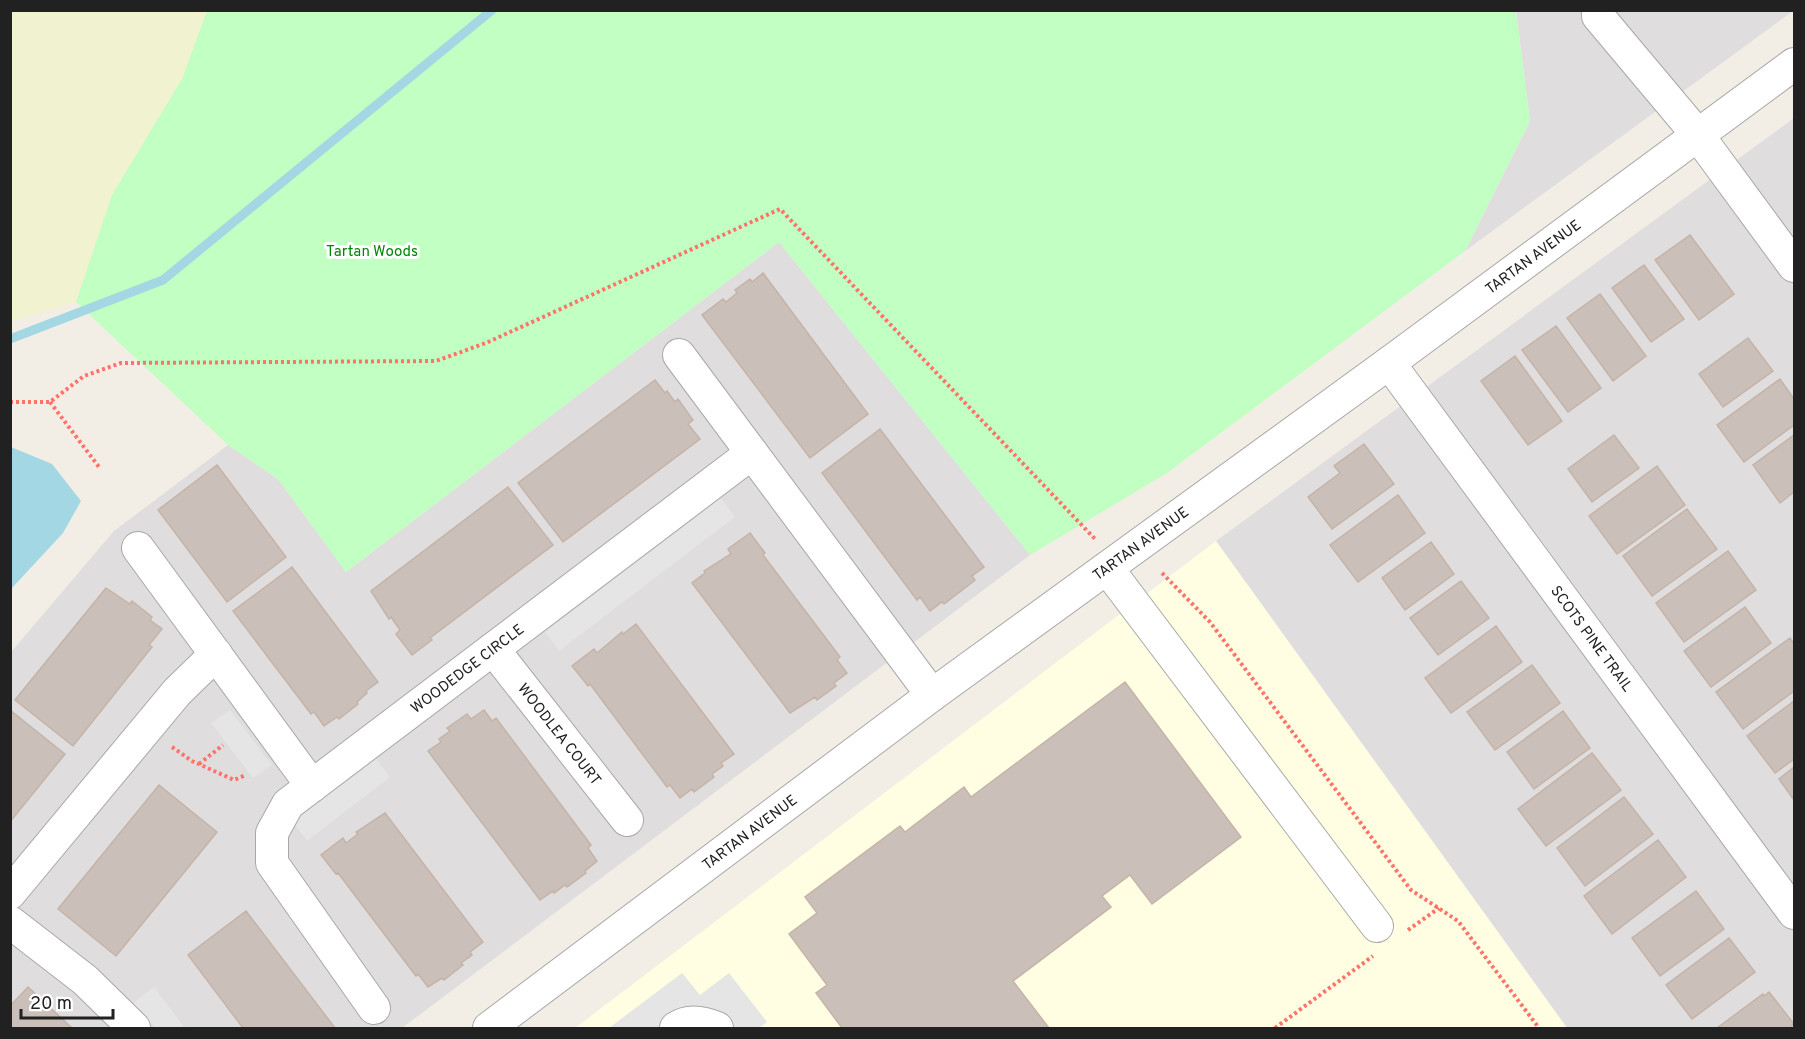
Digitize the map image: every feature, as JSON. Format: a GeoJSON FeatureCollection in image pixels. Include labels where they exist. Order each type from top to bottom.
{"type":"FeatureCollection","features":[{"type":"Feature","properties":{"kind":"street"},"geometry":{"type":"LineString","coordinates":[[1598,10],[1598,15],[1697,134],[1794,266]]}},
{"type":"Feature","properties":{"kind":"street","name":"TARTAN AVENUE"},"geometry":{"type":"LineString","coordinates":[[489,1029],[932,694],[1389,363],[1794,64]]}},
{"type":"Feature","properties":{"kind":"street"},"geometry":{"type":"LineString","coordinates":[[679,355],[932,694]]}},
{"type":"Feature","properties":{"kind":"street","name":"SCOTS PINE TRAIL"},"geometry":{"type":"LineString","coordinates":[[1389,363],[1794,913]]}},
{"type":"Feature","properties":{"kind":"street","name":"WOODEDGE CIRCLE"},"geometry":{"type":"LineString","coordinates":[[374,1008],[272,863],[272,833],[288,804],[752,453]]}},
{"type":"Feature","properties":{"kind":"street"},"geometry":{"type":"LineString","coordinates":[[138,548],[312,786]]}},
{"type":"Feature","properties":{"kind":"street"},"geometry":{"type":"LineString","coordinates":[[1107,568],[1386,938]]}},
{"type":"Feature","properties":{"kind":"street","name":"WOODLEA COURT"},"geometry":{"type":"LineString","coordinates":[[493,649],[627,820]]}},
{"type":"Feature","properties":{"kind":"street"},"geometry":{"type":"LineString","coordinates":[[10,893],[177,692],[216,654]]}},
{"type":"Feature","properties":{"kind":"street"},"geometry":{"type":"LineString","coordinates":[[10,922],[85,980],[134,1029]]}},
{"type":"Feature","properties":{"kind":"street"},"geometry":{"type":"LineString","coordinates":[[676,1029],[682,1024],[704,1022],[717,1029]]}},
{"type":"Feature","properties":{"kind":"path"},"geometry":{"type":"LineString","coordinates":[[10,402],[50,402],[84,376],[121,363],[436,361],[486,343],[780,209],[1095,539]]}},
{"type":"Feature","properties":{"kind":"path"},"geometry":{"type":"LineString","coordinates":[[50,402],[99,467]]}},
{"type":"Feature","properties":{"kind":"path"},"geometry":{"type":"LineString","coordinates":[[1162,573],[1210,622],[1411,890],[1458,921],[1539,1029]]}},
{"type":"Feature","properties":{"kind":"path"},"geometry":{"type":"LineString","coordinates":[[168,744],[199,764],[234,780],[246,775]]}},
{"type":"Feature","properties":{"kind":"path"},"geometry":{"type":"LineString","coordinates":[[199,764],[223,745]]}},
{"type":"Feature","properties":{"kind":"path"},"geometry":{"type":"LineString","coordinates":[[1275,1029],[1386,938],[1439,908]]}},
{"type":"Feature","properties":{"kind":"shaded area"},"geometry":{"type":"Polygon","coordinates":[[[11,11],[207,11],[182,79],[112,195],[76,302],[11,322],[11,11]]]}},
{"type":"Feature","properties":{"kind":"shaded area"},"geometry":{"type":"Polygon","coordinates":[[[1516,11],[1793,11],[1465,251],[1530,121],[1516,11]]]}},
{"type":"Feature","properties":{"kind":"shaded area"},"geometry":{"type":"Polygon","coordinates":[[[1794,118],[1794,1028],[1567,1028],[1216,541],[1794,118]]]}},
{"type":"Feature","properties":{"kind":"shaded area"},"geometry":{"type":"Polygon","coordinates":[[[779,242],[1030,555],[402,1028],[11,1028],[11,652],[114,531],[228,445],[278,479],[346,572],[779,242]]]}},
{"type":"Feature","properties":{"kind":"shaded area"},"geometry":{"type":"Polygon","coordinates":[[[721,498],[735,517],[559,651],[545,632],[721,498]]]}},
{"type":"Feature","properties":{"kind":"shaded area"},"geometry":{"type":"Polygon","coordinates":[[[1216,541],[1567,1028],[575,1028],[1216,541]]]}},
{"type":"Feature","properties":{"kind":"shaded area"},"geometry":{"type":"Polygon","coordinates":[[[230,710],[272,765],[253,778],[211,723],[230,710]]]}},
{"type":"Feature","properties":{"kind":"shaded area"},"geometry":{"type":"Polygon","coordinates":[[[376,759],[390,777],[307,841],[293,822],[376,759]]]}},
{"type":"Feature","properties":{"kind":"shaded area"},"geometry":{"type":"Polygon","coordinates":[[[682,973],[700,995],[729,973],[767,1022],[759,1028],[609,1028],[682,973]]]}},
{"type":"Feature","properties":{"kind":"shaded area"},"geometry":{"type":"Polygon","coordinates":[[[154,987],[185,1028],[155,1028],[133,1003],[154,987]]]}},
{"type":"Feature","properties":{"kind":"green space","name":"Tartan Woods"},"geometry":{"type":"Polygon","coordinates":[[[207,11],[1516,11],[1530,121],[1465,251],[1167,473],[1030,555],[779,242],[346,572],[278,479],[228,445],[76,302],[112,195],[182,79],[207,11]]]}},
{"type":"Feature","properties":{"kind":"water"},"geometry":{"type":"Polygon","coordinates":[[[11,447],[52,464],[81,501],[63,533],[11,589],[11,447]]]}},
{"type":"Feature","properties":{"kind":"building"},"geometry":{"type":"Polygon","coordinates":[[[1690,235],[1734,294],[1699,320],[1655,260],[1690,235]]]}},
{"type":"Feature","properties":{"kind":"building"},"geometry":{"type":"Polygon","coordinates":[[[1644,265],[1684,319],[1651,342],[1612,288],[1644,265]]]}},
{"type":"Feature","properties":{"kind":"building"},"geometry":{"type":"Polygon","coordinates":[[[763,273],[868,414],[810,458],[702,315],[723,299],[726,302],[737,293],[735,290],[750,279],[752,282],[763,273]]]}},
{"type":"Feature","properties":{"kind":"building"},"geometry":{"type":"Polygon","coordinates":[[[1600,294],[1646,356],[1613,381],[1567,318],[1600,294]]]}},
{"type":"Feature","properties":{"kind":"building"},"geometry":{"type":"Polygon","coordinates":[[[1556,326],[1601,388],[1568,412],[1522,350],[1556,326]]]}},
{"type":"Feature","properties":{"kind":"building"},"geometry":{"type":"Polygon","coordinates":[[[1748,338],[1773,371],[1723,407],[1699,374],[1748,338]]]}},
{"type":"Feature","properties":{"kind":"building"},"geometry":{"type":"Polygon","coordinates":[[[1515,356],[1562,421],[1528,445],[1481,381],[1515,356]]]}},
{"type":"Feature","properties":{"kind":"building"},"geometry":{"type":"Polygon","coordinates":[[[1780,379],[1794,399],[1794,425],[1744,462],[1717,425],[1780,379]]]}},
{"type":"Feature","properties":{"kind":"building"},"geometry":{"type":"Polygon","coordinates":[[[655,380],[675,402],[678,399],[693,420],[688,424],[700,439],[563,542],[518,483],[655,380]]]}},
{"type":"Feature","properties":{"kind":"building"},"geometry":{"type":"Polygon","coordinates":[[[880,429],[984,567],[972,576],[975,580],[944,604],[942,602],[930,611],[920,597],[917,600],[822,473],[880,429]]]}},
{"type":"Feature","properties":{"kind":"building"},"geometry":{"type":"Polygon","coordinates":[[[1614,435],[1639,468],[1592,502],[1568,469],[1614,435]]]}},
{"type":"Feature","properties":{"kind":"building"},"geometry":{"type":"Polygon","coordinates":[[[1794,435],[1794,492],[1780,503],[1753,465],[1794,435]]]}},
{"type":"Feature","properties":{"kind":"building"},"geometry":{"type":"Polygon","coordinates":[[[1364,444],[1394,484],[1332,529],[1308,497],[1340,473],[1334,466],[1364,444]]]}},
{"type":"Feature","properties":{"kind":"building"},"geometry":{"type":"Polygon","coordinates":[[[217,465],[286,557],[227,602],[158,510],[217,465]]]}},
{"type":"Feature","properties":{"kind":"building"},"geometry":{"type":"Polygon","coordinates":[[[1657,466],[1685,505],[1617,554],[1589,516],[1657,466]]]}},
{"type":"Feature","properties":{"kind":"building"},"geometry":{"type":"Polygon","coordinates":[[[508,487],[553,545],[430,638],[432,640],[412,655],[396,634],[400,630],[391,617],[389,619],[371,591],[508,487]]]}},
{"type":"Feature","properties":{"kind":"building"},"geometry":{"type":"Polygon","coordinates":[[[1398,495],[1425,533],[1358,582],[1330,545],[1398,495]]]}},
{"type":"Feature","properties":{"kind":"building"},"geometry":{"type":"Polygon","coordinates":[[[1687,509],[1717,549],[1652,596],[1623,556],[1687,509]]]}},
{"type":"Feature","properties":{"kind":"building"},"geometry":{"type":"Polygon","coordinates":[[[750,533],[765,553],[763,555],[840,657],[837,660],[847,673],[834,683],[836,686],[817,700],[815,697],[790,713],[692,583],[705,573],[704,571],[731,554],[728,549],[750,533]]]}},
{"type":"Feature","properties":{"kind":"building"},"geometry":{"type":"Polygon","coordinates":[[[1431,542],[1454,574],[1405,610],[1382,578],[1431,542]]]}},
{"type":"Feature","properties":{"kind":"building"},"geometry":{"type":"Polygon","coordinates":[[[1728,551],[1756,590],[1684,642],[1656,603],[1728,551]]]}},
{"type":"Feature","properties":{"kind":"building"},"geometry":{"type":"Polygon","coordinates":[[[292,567],[378,682],[366,691],[367,693],[357,702],[358,704],[339,719],[337,717],[324,726],[314,712],[311,714],[233,611],[292,567]]]}},
{"type":"Feature","properties":{"kind":"building"},"geometry":{"type":"Polygon","coordinates":[[[1461,581],[1489,618],[1438,655],[1410,618],[1461,581]]]}},
{"type":"Feature","properties":{"kind":"building"},"geometry":{"type":"Polygon","coordinates":[[[106,588],[130,604],[132,601],[152,617],[150,620],[162,629],[149,645],[152,647],[73,746],[15,700],[106,588]]]}},
{"type":"Feature","properties":{"kind":"building"},"geometry":{"type":"Polygon","coordinates":[[[1745,607],[1771,643],[1711,687],[1684,651],[1745,607]]]}},
{"type":"Feature","properties":{"kind":"building"},"geometry":{"type":"Polygon","coordinates":[[[636,624],[734,754],[721,763],[723,766],[712,774],[714,777],[694,792],[692,789],[680,798],[670,785],[667,787],[590,684],[588,686],[572,666],[594,649],[597,653],[622,632],[623,634],[636,624]]]}},
{"type":"Feature","properties":{"kind":"building"},"geometry":{"type":"Polygon","coordinates":[[[1496,626],[1522,662],[1451,713],[1425,678],[1496,626]]]}},
{"type":"Feature","properties":{"kind":"building"},"geometry":{"type":"Polygon","coordinates":[[[1790,638],[1794,644],[1794,691],[1743,729],[1716,692],[1790,638]]]}},
{"type":"Feature","properties":{"kind":"building"},"geometry":{"type":"Polygon","coordinates":[[[1532,665],[1560,703],[1495,750],[1467,712],[1532,665]]]}},
{"type":"Feature","properties":{"kind":"building"},"geometry":{"type":"Polygon","coordinates":[[[1125,682],[1241,837],[1152,904],[1130,875],[1102,896],[1111,907],[1013,981],[1049,1028],[842,1028],[816,993],[827,985],[789,934],[817,913],[805,897],[900,826],[905,832],[964,787],[971,797],[1125,682]]]}},
{"type":"Feature","properties":{"kind":"building"},"geometry":{"type":"Polygon","coordinates":[[[1794,701],[1794,759],[1775,773],[1747,736],[1794,701]]]}},
{"type":"Feature","properties":{"kind":"building"},"geometry":{"type":"Polygon","coordinates":[[[10,710],[65,754],[10,822],[10,710]]]}},
{"type":"Feature","properties":{"kind":"building"},"geometry":{"type":"Polygon","coordinates":[[[484,710],[492,721],[496,718],[591,845],[588,848],[597,861],[585,871],[586,873],[567,887],[565,885],[540,900],[428,751],[441,742],[439,739],[450,731],[447,728],[467,714],[471,719],[484,710]]]}},
{"type":"Feature","properties":{"kind":"building"},"geometry":{"type":"Polygon","coordinates":[[[1563,711],[1590,748],[1534,789],[1507,752],[1563,711]]]}},
{"type":"Feature","properties":{"kind":"building"},"geometry":{"type":"Polygon","coordinates":[[[1592,753],[1621,790],[1546,846],[1518,809],[1592,753]]]}},
{"type":"Feature","properties":{"kind":"building"},"geometry":{"type":"Polygon","coordinates":[[[1794,767],[1794,800],[1779,779],[1794,767]]]}},
{"type":"Feature","properties":{"kind":"building"},"geometry":{"type":"Polygon","coordinates":[[[159,785],[217,832],[116,956],[58,909],[159,785]]]}},
{"type":"Feature","properties":{"kind":"building"},"geometry":{"type":"Polygon","coordinates":[[[1624,797],[1653,834],[1585,886],[1557,848],[1624,797]]]}},
{"type":"Feature","properties":{"kind":"building"},"geometry":{"type":"Polygon","coordinates":[[[385,813],[483,942],[470,952],[472,955],[461,963],[463,965],[444,980],[442,978],[428,987],[418,974],[416,976],[338,873],[336,874],[321,855],[343,838],[346,843],[358,834],[356,832],[385,813]]]}},
{"type":"Feature","properties":{"kind":"building"},"geometry":{"type":"Polygon","coordinates":[[[1658,840],[1686,877],[1612,934],[1584,896],[1658,840]]]}},
{"type":"Feature","properties":{"kind":"building"},"geometry":{"type":"Polygon","coordinates":[[[1696,891],[1724,929],[1660,976],[1632,938],[1696,891]]]}},
{"type":"Feature","properties":{"kind":"building"},"geometry":{"type":"Polygon","coordinates":[[[246,911],[335,1028],[243,1028],[188,955],[246,911]]]}},
{"type":"Feature","properties":{"kind":"building"},"geometry":{"type":"Polygon","coordinates":[[[1729,938],[1755,972],[1692,1019],[1666,985],[1729,938]]]}},
{"type":"Feature","properties":{"kind":"building"},"geometry":{"type":"Polygon","coordinates":[[[28,987],[72,1028],[10,1028],[10,1006],[28,987]]]}},
{"type":"Feature","properties":{"kind":"building"},"geometry":{"type":"Polygon","coordinates":[[[1769,992],[1794,1024],[1789,1028],[1717,1028],[1763,994],[1764,996],[1769,992]]]}},
{"type":"Feature","properties":{"kind":"waterway"},"geometry":{"type":"LineString","coordinates":[[10,339],[163,280],[492,10]]}}]}
